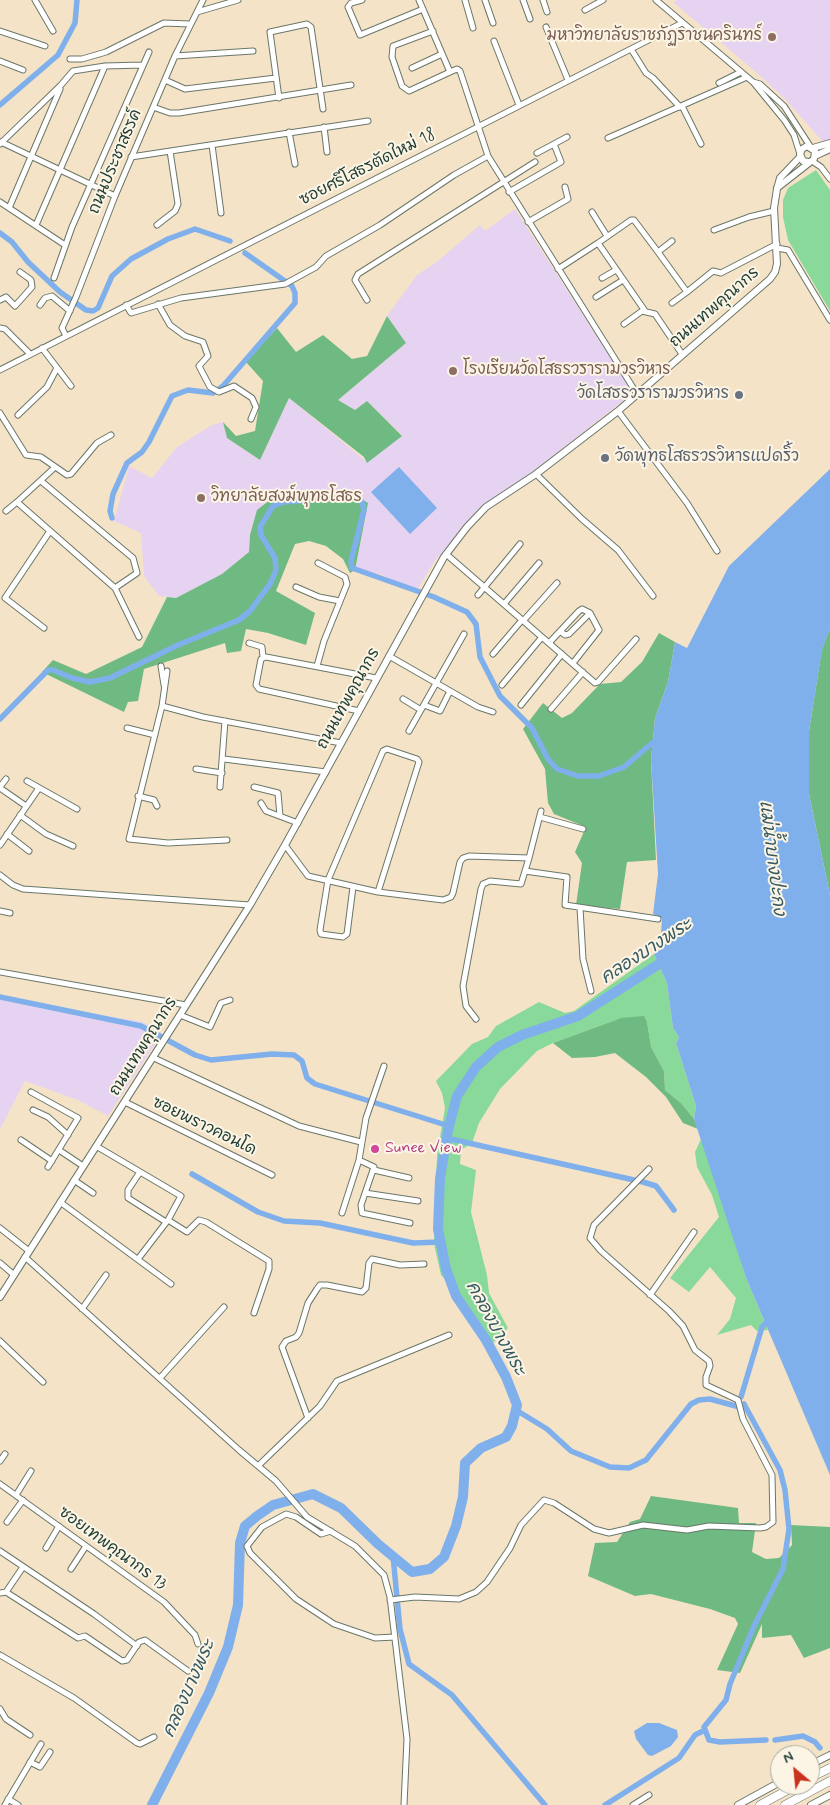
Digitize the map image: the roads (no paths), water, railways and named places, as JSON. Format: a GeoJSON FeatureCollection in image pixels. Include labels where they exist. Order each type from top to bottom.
{"type":"FeatureCollection","features":[{"type":"Feature","properties":{"kind":"highway"},"geometry":{"type":"LineString","coordinates":[[786,1805],[830,1782]]}},
{"type":"Feature","properties":{"kind":"highway"},"geometry":{"type":"LineString","coordinates":[[760,1805],[778,1795]]}},
{"type":"Feature","properties":{"kind":"main road"},"geometry":{"type":"LineString","coordinates":[[812,160],[811,147],[830,143]]}},
{"type":"Feature","properties":{"kind":"main road","name":"ถนนเทพคุณากร"},"geometry":{"type":"LineString","coordinates":[[1,1292],[14,1275],[154,1058],[286,846],[376,678],[446,554],[486,507],[536,474],[618,411],[770,279],[775,272],[777,246],[774,211],[776,189],[786,171],[800,156],[804,147],[811,147]]}},
{"type":"Feature","properties":{"kind":"main road"},"geometry":{"type":"LineString","coordinates":[[776,189],[812,160],[830,149]]}},
{"type":"Feature","properties":{"kind":"main road"},"geometry":{"type":"LineString","coordinates":[[800,156],[812,160]]}},
{"type":"Feature","properties":{"kind":"main road"},"geometry":{"type":"LineString","coordinates":[[738,1805],[770,1787]]}},
{"type":"Feature","properties":{"kind":"main road"},"geometry":{"type":"LineString","coordinates":[[811,1805],[830,1795]]}},
{"type":"Feature","properties":{"kind":"street"},"geometry":{"type":"LineString","coordinates":[[28,3],[34,0],[53,31]]}},
{"type":"Feature","properties":{"kind":"street","name":"ถนนประชาสรรค์"},"geometry":{"type":"LineString","coordinates":[[66,336],[62,328],[115,196],[175,56],[202,0]]}},
{"type":"Feature","properties":{"kind":"street"},"geometry":{"type":"LineString","coordinates":[[197,12],[238,0]]}},
{"type":"Feature","properties":{"kind":"street"},"geometry":{"type":"LineString","coordinates":[[362,0],[351,3],[348,7],[360,35],[423,9]]}},
{"type":"Feature","properties":{"kind":"street"},"geometry":{"type":"LineString","coordinates":[[419,0],[450,72]]}},
{"type":"Feature","properties":{"kind":"street"},"geometry":{"type":"LineString","coordinates":[[465,0],[473,28]]}},
{"type":"Feature","properties":{"kind":"street"},"geometry":{"type":"LineString","coordinates":[[485,0],[493,23]]}},
{"type":"Feature","properties":{"kind":"street"},"geometry":{"type":"LineString","coordinates":[[523,0],[530,20]]}},
{"type":"Feature","properties":{"kind":"street"},"geometry":{"type":"LineString","coordinates":[[543,0],[547,12]]}},
{"type":"Feature","properties":{"kind":"street"},"geometry":{"type":"LineString","coordinates":[[585,10],[603,0]]}},
{"type":"Feature","properties":{"kind":"street"},"geometry":{"type":"LineString","coordinates":[[656,0],[753,82],[786,121],[794,135],[800,156]]}},
{"type":"Feature","properties":{"kind":"street","name":"ซอยศรีโสธรตัดใหม่ 18"},"geometry":{"type":"LineString","coordinates":[[0,370],[682,22]]}},
{"type":"Feature","properties":{"kind":"street"},"geometry":{"type":"LineString","coordinates":[[70,59],[82,59],[106,52],[164,23],[190,24]]}},
{"type":"Feature","properties":{"kind":"street"},"geometry":{"type":"LineString","coordinates":[[279,98],[270,32],[307,24],[311,27],[324,109]]}},
{"type":"Feature","properties":{"kind":"street"},"geometry":{"type":"LineString","coordinates":[[546,27],[568,80]]}},
{"type":"Feature","properties":{"kind":"street"},"geometry":{"type":"LineString","coordinates":[[0,31],[45,46]]}},
{"type":"Feature","properties":{"kind":"street"},"geometry":{"type":"LineString","coordinates":[[433,31],[393,46],[392,57],[402,86],[409,91],[457,68],[460,71],[488,156],[637,394]]}},
{"type":"Feature","properties":{"kind":"street"},"geometry":{"type":"LineString","coordinates":[[494,41],[520,105]]}},
{"type":"Feature","properties":{"kind":"street"},"geometry":{"type":"LineString","coordinates":[[631,49],[646,73],[681,106],[701,144]]}},
{"type":"Feature","properties":{"kind":"street"},"geometry":{"type":"LineString","coordinates":[[175,56],[253,51]]}},
{"type":"Feature","properties":{"kind":"street"},"geometry":{"type":"LineString","coordinates":[[54,278],[65,245],[149,52]]}},
{"type":"Feature","properties":{"kind":"street"},"geometry":{"type":"LineString","coordinates":[[412,68],[442,54]]}},
{"type":"Feature","properties":{"kind":"street"},"geometry":{"type":"LineString","coordinates":[[0,61],[23,70]]}},
{"type":"Feature","properties":{"kind":"street"},"geometry":{"type":"LineString","coordinates":[[115,196],[31,156],[0,144],[61,85],[73,70],[105,66],[142,65]]}},
{"type":"Feature","properties":{"kind":"street"},"geometry":{"type":"LineString","coordinates":[[36,225],[105,66]]}},
{"type":"Feature","properties":{"kind":"street"},"geometry":{"type":"LineString","coordinates":[[719,83],[741,72]]}},
{"type":"Feature","properties":{"kind":"street"},"geometry":{"type":"LineString","coordinates":[[608,138],[747,77]]}},
{"type":"Feature","properties":{"kind":"street"},"geometry":{"type":"LineString","coordinates":[[165,80],[185,89],[276,78]]}},
{"type":"Feature","properties":{"kind":"street"},"geometry":{"type":"LineString","coordinates":[[753,82],[760,84],[784,106],[811,147]]}},
{"type":"Feature","properties":{"kind":"street"},"geometry":{"type":"LineString","coordinates":[[9,208],[61,85]]}},
{"type":"Feature","properties":{"kind":"street"},"geometry":{"type":"LineString","coordinates":[[153,107],[170,113],[179,113],[351,85]]}},
{"type":"Feature","properties":{"kind":"street"},"geometry":{"type":"LineString","coordinates":[[131,157],[368,121]]}},
{"type":"Feature","properties":{"kind":"street"},"geometry":{"type":"LineString","coordinates":[[324,127],[327,152]]}},
{"type":"Feature","properties":{"kind":"street"},"geometry":{"type":"LineString","coordinates":[[289,132],[295,164]]}},
{"type":"Feature","properties":{"kind":"street"},"geometry":{"type":"LineString","coordinates":[[537,153],[566,138]]}},
{"type":"Feature","properties":{"kind":"street"},"geometry":{"type":"LineString","coordinates":[[509,192],[560,163],[561,160],[554,144]]}},
{"type":"Feature","properties":{"kind":"street"},"geometry":{"type":"LineString","coordinates":[[212,145],[221,213]]}},
{"type":"Feature","properties":{"kind":"street"},"geometry":{"type":"LineString","coordinates":[[157,225],[175,211],[178,204],[170,151]]}},
{"type":"Feature","properties":{"kind":"street"},"geometry":{"type":"LineString","coordinates":[[126,305],[131,313],[195,295],[285,284],[316,267],[326,256],[454,175],[488,156]]}},
{"type":"Feature","properties":{"kind":"street"},"geometry":{"type":"LineString","coordinates":[[812,160],[821,167],[830,179]]}},
{"type":"Feature","properties":{"kind":"street"},"geometry":{"type":"LineString","coordinates":[[367,300],[355,280],[358,274],[502,181],[535,162]]}},
{"type":"Feature","properties":{"kind":"street"},"geometry":{"type":"LineString","coordinates":[[528,222],[568,199],[565,187]]}},
{"type":"Feature","properties":{"kind":"street"},"geometry":{"type":"LineString","coordinates":[[0,202],[65,245]]}},
{"type":"Feature","properties":{"kind":"street"},"geometry":{"type":"LineString","coordinates":[[714,230],[749,216],[774,211]]}},
{"type":"Feature","properties":{"kind":"street"},"geometry":{"type":"LineString","coordinates":[[592,212],[607,236]]}},
{"type":"Feature","properties":{"kind":"street"},"geometry":{"type":"LineString","coordinates":[[558,268],[598,243],[629,220],[634,220],[687,292]]}},
{"type":"Feature","properties":{"kind":"street"},"geometry":{"type":"LineString","coordinates":[[658,252],[672,241]]}},
{"type":"Feature","properties":{"kind":"street"},"geometry":{"type":"LineString","coordinates":[[598,243],[645,312]]}},
{"type":"Feature","properties":{"kind":"street"},"geometry":{"type":"LineString","coordinates":[[672,303],[713,271],[721,273],[777,246],[788,250],[830,320]]}},
{"type":"Feature","properties":{"kind":"street"},"geometry":{"type":"LineString","coordinates":[[602,278],[616,270]]}},
{"type":"Feature","properties":{"kind":"street"},"geometry":{"type":"LineString","coordinates":[[0,300],[6,297],[15,306],[32,287],[32,280],[20,272]]}},
{"type":"Feature","properties":{"kind":"street"},"geometry":{"type":"LineString","coordinates":[[596,297],[623,280]]}},
{"type":"Feature","properties":{"kind":"street"},"geometry":{"type":"LineString","coordinates":[[40,305],[45,298],[52,296],[71,309]]}},
{"type":"Feature","properties":{"kind":"street"},"geometry":{"type":"LineString","coordinates":[[158,304],[170,325],[185,336],[203,342],[208,356],[199,366],[208,385],[221,392],[234,386],[249,395],[256,407],[251,420]]}},
{"type":"Feature","properties":{"kind":"street"},"geometry":{"type":"LineString","coordinates":[[624,324],[645,312],[655,314],[682,354]]}},
{"type":"Feature","properties":{"kind":"street"},"geometry":{"type":"LineString","coordinates":[[0,328],[4,329],[30,354]]}},
{"type":"Feature","properties":{"kind":"street"},"geometry":{"type":"LineString","coordinates":[[42,348],[71,386]]}},
{"type":"Feature","properties":{"kind":"street"},"geometry":{"type":"LineString","coordinates":[[18,415],[47,387],[57,368]]}},
{"type":"Feature","properties":{"kind":"street"},"geometry":{"type":"LineString","coordinates":[[618,411],[691,509],[717,551]]}},
{"type":"Feature","properties":{"kind":"street"},"geometry":{"type":"LineString","coordinates":[[0,413],[26,455],[41,457],[68,475],[71,474],[97,442],[112,435]]}},
{"type":"Feature","properties":{"kind":"street"},"geometry":{"type":"LineString","coordinates":[[6,512],[53,469]]}},
{"type":"Feature","properties":{"kind":"street"},"geometry":{"type":"LineString","coordinates":[[536,474],[582,519],[618,550],[653,596]]}},
{"type":"Feature","properties":{"kind":"street"},"geometry":{"type":"LineString","coordinates":[[41,481],[133,558],[136,573],[115,588]]}},
{"type":"Feature","properties":{"kind":"street"},"geometry":{"type":"LineString","coordinates":[[16,502],[115,588],[139,637]]}},
{"type":"Feature","properties":{"kind":"street"},"geometry":{"type":"LineString","coordinates":[[44,628],[3,596],[50,531]]}},
{"type":"Feature","properties":{"kind":"street"},"geometry":{"type":"LineString","coordinates":[[478,595],[483,586],[520,544]]}},
{"type":"Feature","properties":{"kind":"street"},"geometry":{"type":"LineString","coordinates":[[446,554],[594,683],[598,682],[636,639]]}},
{"type":"Feature","properties":{"kind":"street"},"geometry":{"type":"LineString","coordinates":[[317,666],[324,641],[347,580],[318,563]]}},
{"type":"Feature","properties":{"kind":"street"},"geometry":{"type":"LineString","coordinates":[[504,604],[539,563]]}},
{"type":"Feature","properties":{"kind":"street"},"geometry":{"type":"LineString","coordinates":[[493,654],[557,583]]}},
{"type":"Feature","properties":{"kind":"street"},"geometry":{"type":"LineString","coordinates":[[296,587],[319,597],[340,601]]}},
{"type":"Feature","properties":{"kind":"street"},"geometry":{"type":"LineString","coordinates":[[549,643],[578,610],[582,609],[590,613],[599,630],[573,663]]}},
{"type":"Feature","properties":{"kind":"street"},"geometry":{"type":"LineString","coordinates":[[560,631],[569,634],[590,613]]}},
{"type":"Feature","properties":{"kind":"street"},"geometry":{"type":"LineString","coordinates":[[409,732],[464,634]]}},
{"type":"Feature","properties":{"kind":"street"},"geometry":{"type":"LineString","coordinates":[[502,685],[542,637]]}},
{"type":"Feature","properties":{"kind":"street"},"geometry":{"type":"LineString","coordinates":[[249,643],[262,646],[263,657],[256,685],[259,689],[359,711]]}},
{"type":"Feature","properties":{"kind":"street"},"geometry":{"type":"LineString","coordinates":[[520,705],[562,654]]}},
{"type":"Feature","properties":{"kind":"street"},"geometry":{"type":"LineString","coordinates":[[389,656],[435,683],[493,712]]}},
{"type":"Feature","properties":{"kind":"street"},"geometry":{"type":"LineString","coordinates":[[263,657],[376,678]]}},
{"type":"Feature","properties":{"kind":"street"},"geometry":{"type":"LineString","coordinates":[[161,666],[163,683],[165,685]]}},
{"type":"Feature","properties":{"kind":"street"},"geometry":{"type":"LineString","coordinates":[[167,672],[162,706],[129,836],[131,840],[168,843],[228,840]]}},
{"type":"Feature","properties":{"kind":"street"},"geometry":{"type":"LineString","coordinates":[[551,710],[582,672]]}},
{"type":"Feature","properties":{"kind":"street"},"geometry":{"type":"LineString","coordinates":[[403,700],[440,711],[450,691]]}},
{"type":"Feature","properties":{"kind":"street"},"geometry":{"type":"LineString","coordinates":[[162,706],[225,721],[341,743]]}},
{"type":"Feature","properties":{"kind":"street"},"geometry":{"type":"LineString","coordinates":[[220,787],[224,759],[225,721]]}},
{"type":"Feature","properties":{"kind":"street"},"geometry":{"type":"LineString","coordinates":[[128,728],[155,735]]}},
{"type":"Feature","properties":{"kind":"street"},"geometry":{"type":"LineString","coordinates":[[353,887],[347,934],[343,937],[324,935],[320,930],[328,880],[383,751],[387,749],[417,759],[419,762],[378,892]]}},
{"type":"Feature","properties":{"kind":"street"},"geometry":{"type":"LineString","coordinates":[[224,759],[326,772]]}},
{"type":"Feature","properties":{"kind":"street"},"geometry":{"type":"LineString","coordinates":[[196,769],[222,773]]}},
{"type":"Feature","properties":{"kind":"street"},"geometry":{"type":"LineString","coordinates":[[6,779],[0,787],[26,806]]}},
{"type":"Feature","properties":{"kind":"street"},"geometry":{"type":"LineString","coordinates":[[27,781],[77,809]]}},
{"type":"Feature","properties":{"kind":"street"},"geometry":{"type":"LineString","coordinates":[[254,787],[278,793],[280,816]]}},
{"type":"Feature","properties":{"kind":"street"},"geometry":{"type":"LineString","coordinates":[[0,845],[39,788]]}},
{"type":"Feature","properties":{"kind":"street"},"geometry":{"type":"LineString","coordinates":[[138,796],[154,800],[156,806]]}},
{"type":"Feature","properties":{"kind":"street"},"geometry":{"type":"LineString","coordinates":[[261,802],[263,809],[298,824]]}},
{"type":"Feature","properties":{"kind":"street"},"geometry":{"type":"LineString","coordinates":[[476,1019],[466,1006],[463,986],[481,889],[483,884],[490,881],[521,884],[541,811]]}},
{"type":"Feature","properties":{"kind":"street"},"geometry":{"type":"LineString","coordinates":[[20,815],[46,834],[73,846]]}},
{"type":"Feature","properties":{"kind":"street"},"geometry":{"type":"LineString","coordinates":[[540,817],[583,829]]}},
{"type":"Feature","properties":{"kind":"street"},"geometry":{"type":"LineString","coordinates":[[7,834],[29,851]]}},
{"type":"Feature","properties":{"kind":"street"},"geometry":{"type":"LineString","coordinates":[[286,846],[306,875],[378,892],[447,899],[453,893],[460,862],[463,858],[469,856],[529,858]]}},
{"type":"Feature","properties":{"kind":"street"},"geometry":{"type":"LineString","coordinates":[[526,870],[567,878],[565,906],[658,919]]}},
{"type":"Feature","properties":{"kind":"street"},"geometry":{"type":"LineString","coordinates":[[0,875],[13,885],[23,889],[250,905]]}},
{"type":"Feature","properties":{"kind":"street"},"geometry":{"type":"LineString","coordinates":[[580,908],[583,959],[591,991]]}},
{"type":"Feature","properties":{"kind":"street"},"geometry":{"type":"LineString","coordinates":[[0,911],[10,913]]}},
{"type":"Feature","properties":{"kind":"street"},"geometry":{"type":"LineString","coordinates":[[0,972],[186,1005]]}},
{"type":"Feature","properties":{"kind":"street"},"geometry":{"type":"LineString","coordinates":[[180,1015],[210,1027],[221,1003],[230,1000]]}},
{"type":"Feature","properties":{"kind":"street"},"geometry":{"type":"LineString","coordinates":[[154,1058],[299,1126],[361,1142]]}},
{"type":"Feature","properties":{"kind":"street"},"geometry":{"type":"LineString","coordinates":[[342,1213],[359,1160],[361,1142],[371,1105],[384,1066]]}},
{"type":"Feature","properties":{"kind":"street"},"geometry":{"type":"LineString","coordinates":[[21,1140],[50,1164],[77,1122],[77,1117],[31,1092]]}},
{"type":"Feature","properties":{"kind":"street","name":"ซอยพราวคอนโด"},"geometry":{"type":"LineString","coordinates":[[125,1102],[272,1175]]}},
{"type":"Feature","properties":{"kind":"street"},"geometry":{"type":"LineString","coordinates":[[33,1110],[48,1117],[68,1135]]}},
{"type":"Feature","properties":{"kind":"street"},"geometry":{"type":"LineString","coordinates":[[96,1146],[181,1196],[167,1221],[138,1259]]}},
{"type":"Feature","properties":{"kind":"street"},"geometry":{"type":"LineString","coordinates":[[59,1150],[83,1166]]}},
{"type":"Feature","properties":{"kind":"street"},"geometry":{"type":"LineString","coordinates":[[359,1160],[372,1166],[374,1170],[408,1178]]}},
{"type":"Feature","properties":{"kind":"street"},"geometry":{"type":"LineString","coordinates":[[390,1600],[415,1597],[459,1599],[476,1592],[487,1582],[510,1548],[521,1525],[544,1500],[554,1502],[594,1529],[609,1533],[644,1525],[687,1530],[709,1526],[766,1527],[774,1519],[774,1483],[769,1467],[735,1398],[710,1389],[706,1385],[706,1377],[710,1366],[709,1361],[695,1350],[683,1326],[601,1251],[590,1238],[594,1225],[649,1169]]}},
{"type":"Feature","properties":{"kind":"street"},"geometry":{"type":"LineString","coordinates":[[374,1170],[365,1193],[362,1213],[410,1223]]}},
{"type":"Feature","properties":{"kind":"street"},"geometry":{"type":"LineString","coordinates":[[140,1172],[128,1190],[128,1198],[187,1232],[196,1222],[202,1220],[236,1239],[269,1262],[269,1269],[254,1313]]}},
{"type":"Feature","properties":{"kind":"street"},"geometry":{"type":"LineString","coordinates":[[74,1180],[93,1193]]}},
{"type":"Feature","properties":{"kind":"street"},"geometry":{"type":"LineString","coordinates":[[365,1193],[418,1202]]}},
{"type":"Feature","properties":{"kind":"street"},"geometry":{"type":"LineString","coordinates":[[60,1202],[171,1284]]}},
{"type":"Feature","properties":{"kind":"street"},"geometry":{"type":"LineString","coordinates":[[0,1228],[29,1251]]}},
{"type":"Feature","properties":{"kind":"street"},"geometry":{"type":"LineString","coordinates":[[650,1295],[694,1232]]}},
{"type":"Feature","properties":{"kind":"street"},"geometry":{"type":"LineString","coordinates":[[25,1257],[280,1484],[308,1517],[356,1546],[384,1575],[390,1600],[407,1739],[404,1805]]}},
{"type":"Feature","properties":{"kind":"street"},"geometry":{"type":"LineString","coordinates":[[308,1418],[282,1347],[299,1333],[308,1303],[320,1285],[362,1292],[366,1288],[369,1263],[372,1259],[400,1265],[424,1264]]}},
{"type":"Feature","properties":{"kind":"street"},"geometry":{"type":"LineString","coordinates":[[0,1263],[14,1275]]}},
{"type":"Feature","properties":{"kind":"street"},"geometry":{"type":"LineString","coordinates":[[82,1309],[106,1275]]}},
{"type":"Feature","properties":{"kind":"street"},"geometry":{"type":"LineString","coordinates":[[160,1378],[224,1307]]}},
{"type":"Feature","properties":{"kind":"street"},"geometry":{"type":"LineString","coordinates":[[258,1466],[320,1406],[333,1385],[342,1378],[449,1335]]}},
{"type":"Feature","properties":{"kind":"street"},"geometry":{"type":"LineString","coordinates":[[0,1341],[43,1382]]}},
{"type":"Feature","properties":{"kind":"street"},"geometry":{"type":"LineString","coordinates":[[0,1461],[4,1454]]}},
{"type":"Feature","properties":{"kind":"street"},"geometry":{"type":"LineString","coordinates":[[16,1495],[31,1472]]}},
{"type":"Feature","properties":{"kind":"street","name":"ซอยเทพคุณากร 13"},"geometry":{"type":"LineString","coordinates":[[0,1484],[164,1602],[195,1635],[198,1644]]}},
{"type":"Feature","properties":{"kind":"street"},"geometry":{"type":"LineString","coordinates":[[7,1522],[23,1500]]}},
{"type":"Feature","properties":{"kind":"street"},"geometry":{"type":"LineString","coordinates":[[331,1531],[321,1534],[296,1517],[286,1514],[262,1527],[250,1539],[247,1546],[250,1553],[296,1599],[334,1624],[375,1638],[394,1637]]}},
{"type":"Feature","properties":{"kind":"street"},"geometry":{"type":"LineString","coordinates":[[46,1548],[59,1526]]}},
{"type":"Feature","properties":{"kind":"street"},"geometry":{"type":"LineString","coordinates":[[71,1569],[86,1546]]}},
{"type":"Feature","properties":{"kind":"street"},"geometry":{"type":"LineString","coordinates":[[0,1551],[94,1614],[137,1646]]}},
{"type":"Feature","properties":{"kind":"street"},"geometry":{"type":"LineString","coordinates":[[23,1567],[3,1593],[78,1638],[86,1637],[122,1661],[128,1660],[141,1641],[147,1641],[188,1671]]}},
{"type":"Feature","properties":{"kind":"street"},"geometry":{"type":"LineString","coordinates":[[0,1655],[74,1698],[137,1743],[140,1744],[154,1737]]}},
{"type":"Feature","properties":{"kind":"street"},"geometry":{"type":"LineString","coordinates":[[0,1710],[6,1719],[30,1735]]}},
{"type":"Feature","properties":{"kind":"street"},"geometry":{"type":"LineString","coordinates":[[5,1805],[41,1744]]}},
{"type":"Feature","properties":{"kind":"street"},"geometry":{"type":"LineString","coordinates":[[30,1762],[40,1766],[50,1752]]}},
{"type":"Feature","properties":{"kind":"street"},"geometry":{"type":"LineString","coordinates":[[633,1805],[649,1795]]}},
{"type":"Feature","properties":{"kind":"street"},"geometry":{"type":"LineString","coordinates":[[8,1799],[18,1805]]}},
{"type":"Feature","properties":{"kind":"water"},"geometry":{"type":"Polygon","coordinates":[[[399,467],[437,508],[410,534],[371,492],[399,467]]]}},
{"type":"Feature","properties":{"kind":"water","name":"แม่น้ำบางปะกง"},"geometry":{"type":"Polygon","coordinates":[[[830,469],[830,628],[822,650],[809,731],[809,794],[830,895],[830,1475],[746,1278],[694,1119],[696,1106],[676,1043],[679,1037],[673,1028],[667,983],[654,954],[660,950],[662,918],[653,914],[658,874],[651,760],[655,718],[668,682],[675,642],[687,648],[729,566],[830,469]]]}},
{"type":"Feature","properties":{"kind":"water"},"geometry":{"type":"Polygon","coordinates":[[[647,1723],[659,1723],[677,1730],[678,1737],[671,1746],[652,1756],[648,1755],[636,1739],[634,1731],[647,1723]]]}},
{"type":"Feature","properties":{"kind":"waterway"},"geometry":{"type":"LineString","coordinates":[[0,105],[58,55],[75,23],[77,0]]}},
{"type":"Feature","properties":{"kind":"waterway"},"geometry":{"type":"LineString","coordinates":[[0,233],[12,242],[28,262],[60,292],[86,310],[93,311],[98,308],[112,276],[131,259],[168,239],[195,229],[230,241]]}},
{"type":"Feature","properties":{"kind":"waterway"},"geometry":{"type":"LineString","coordinates":[[112,518],[110,511],[113,494],[127,463],[142,452],[149,442],[172,396],[188,390],[213,393],[223,386],[295,303],[295,293],[292,286],[245,253]]}},
{"type":"Feature","properties":{"kind":"waterway"},"geometry":{"type":"LineString","coordinates":[[0,719],[48,670],[90,682],[110,678],[178,645],[239,620],[250,611],[270,584],[276,570],[275,558],[261,535],[260,527],[273,506],[284,502],[355,497],[362,502],[364,510],[351,561],[352,568],[434,597],[467,612],[476,624],[480,657],[500,696],[532,728],[548,759],[557,769],[578,776],[599,776],[624,767],[657,739]]}},
{"type":"Feature","properties":{"kind":"waterway","name":"คลองบางพระ"},"geometry":{"type":"LineString","coordinates":[[152,1805],[209,1693],[228,1647],[238,1605],[240,1543],[245,1526],[273,1505],[313,1494],[341,1508],[378,1544],[412,1572],[430,1569],[444,1557],[456,1526],[463,1497],[465,1463],[481,1448],[506,1437],[512,1426],[517,1405],[506,1377],[486,1340],[456,1296],[446,1269],[438,1229],[440,1178],[448,1130],[457,1096],[476,1067],[498,1047],[522,1035],[578,1016],[670,957]]}},
{"type":"Feature","properties":{"kind":"waterway"},"geometry":{"type":"LineString","coordinates":[[0,997],[141,1026],[195,1055],[211,1060],[272,1054],[294,1055],[302,1061],[307,1078],[315,1084],[449,1126]]}},
{"type":"Feature","properties":{"kind":"waterway"},"geometry":{"type":"LineString","coordinates":[[446,1138],[656,1186],[674,1210]]}},
{"type":"Feature","properties":{"kind":"waterway"},"geometry":{"type":"LineString","coordinates":[[192,1174],[258,1212],[284,1221],[320,1223],[413,1243],[441,1242]]}},
{"type":"Feature","properties":{"kind":"waterway"},"geometry":{"type":"LineString","coordinates":[[741,1397],[762,1327],[769,1320]]}},
{"type":"Feature","properties":{"kind":"waterway"},"geometry":{"type":"LineString","coordinates":[[516,1410],[547,1429],[571,1451],[610,1467],[629,1468],[646,1460],[691,1404],[699,1400],[710,1399],[743,1408]]}},
{"type":"Feature","properties":{"kind":"waterway"},"geometry":{"type":"LineString","coordinates":[[744,1404],[780,1470],[785,1490],[789,1529],[783,1569],[754,1626],[730,1684],[726,1700],[704,1727],[709,1740],[720,1742],[766,1740]]}},
{"type":"Feature","properties":{"kind":"waterway"},"geometry":{"type":"LineString","coordinates":[[393,1556],[400,1629],[409,1664],[452,1695],[545,1805]]}},
{"type":"Feature","properties":{"kind":"waterway"},"geometry":{"type":"LineString","coordinates":[[605,1805],[679,1758],[695,1735],[705,1730]]}},
{"type":"Feature","properties":{"kind":"waterway"},"geometry":{"type":"LineString","coordinates":[[775,1740],[803,1736],[818,1745]]}},
{"type":"Feature","properties":{"kind":"place","name":"มหาวิทยาลัยราชภัฏราชนครินทร์"},"geometry":{"type":"Point","coordinates":[772,37]}},
{"type":"Feature","properties":{"kind":"place","name":"โรงเรียนวัดโสธรวรารามวรวิหาร"},"geometry":{"type":"Point","coordinates":[453,371]}},
{"type":"Feature","properties":{"kind":"place","name":"วัดโสธรวรารามวรวิหาร"},"geometry":{"type":"Point","coordinates":[739,395]}},
{"type":"Feature","properties":{"kind":"place","name":"วัดพุทธโสธรวรวิหารแปดริ้ว"},"geometry":{"type":"Point","coordinates":[605,458]}},
{"type":"Feature","properties":{"kind":"place","name":"วิทยาลัยสงฆ์พุทธโสธร"},"geometry":{"type":"Point","coordinates":[201,498]}},
{"type":"Feature","properties":{"kind":"place","name":"Sunee View"},"geometry":{"type":"Point","coordinates":[375,1149]}}]}
